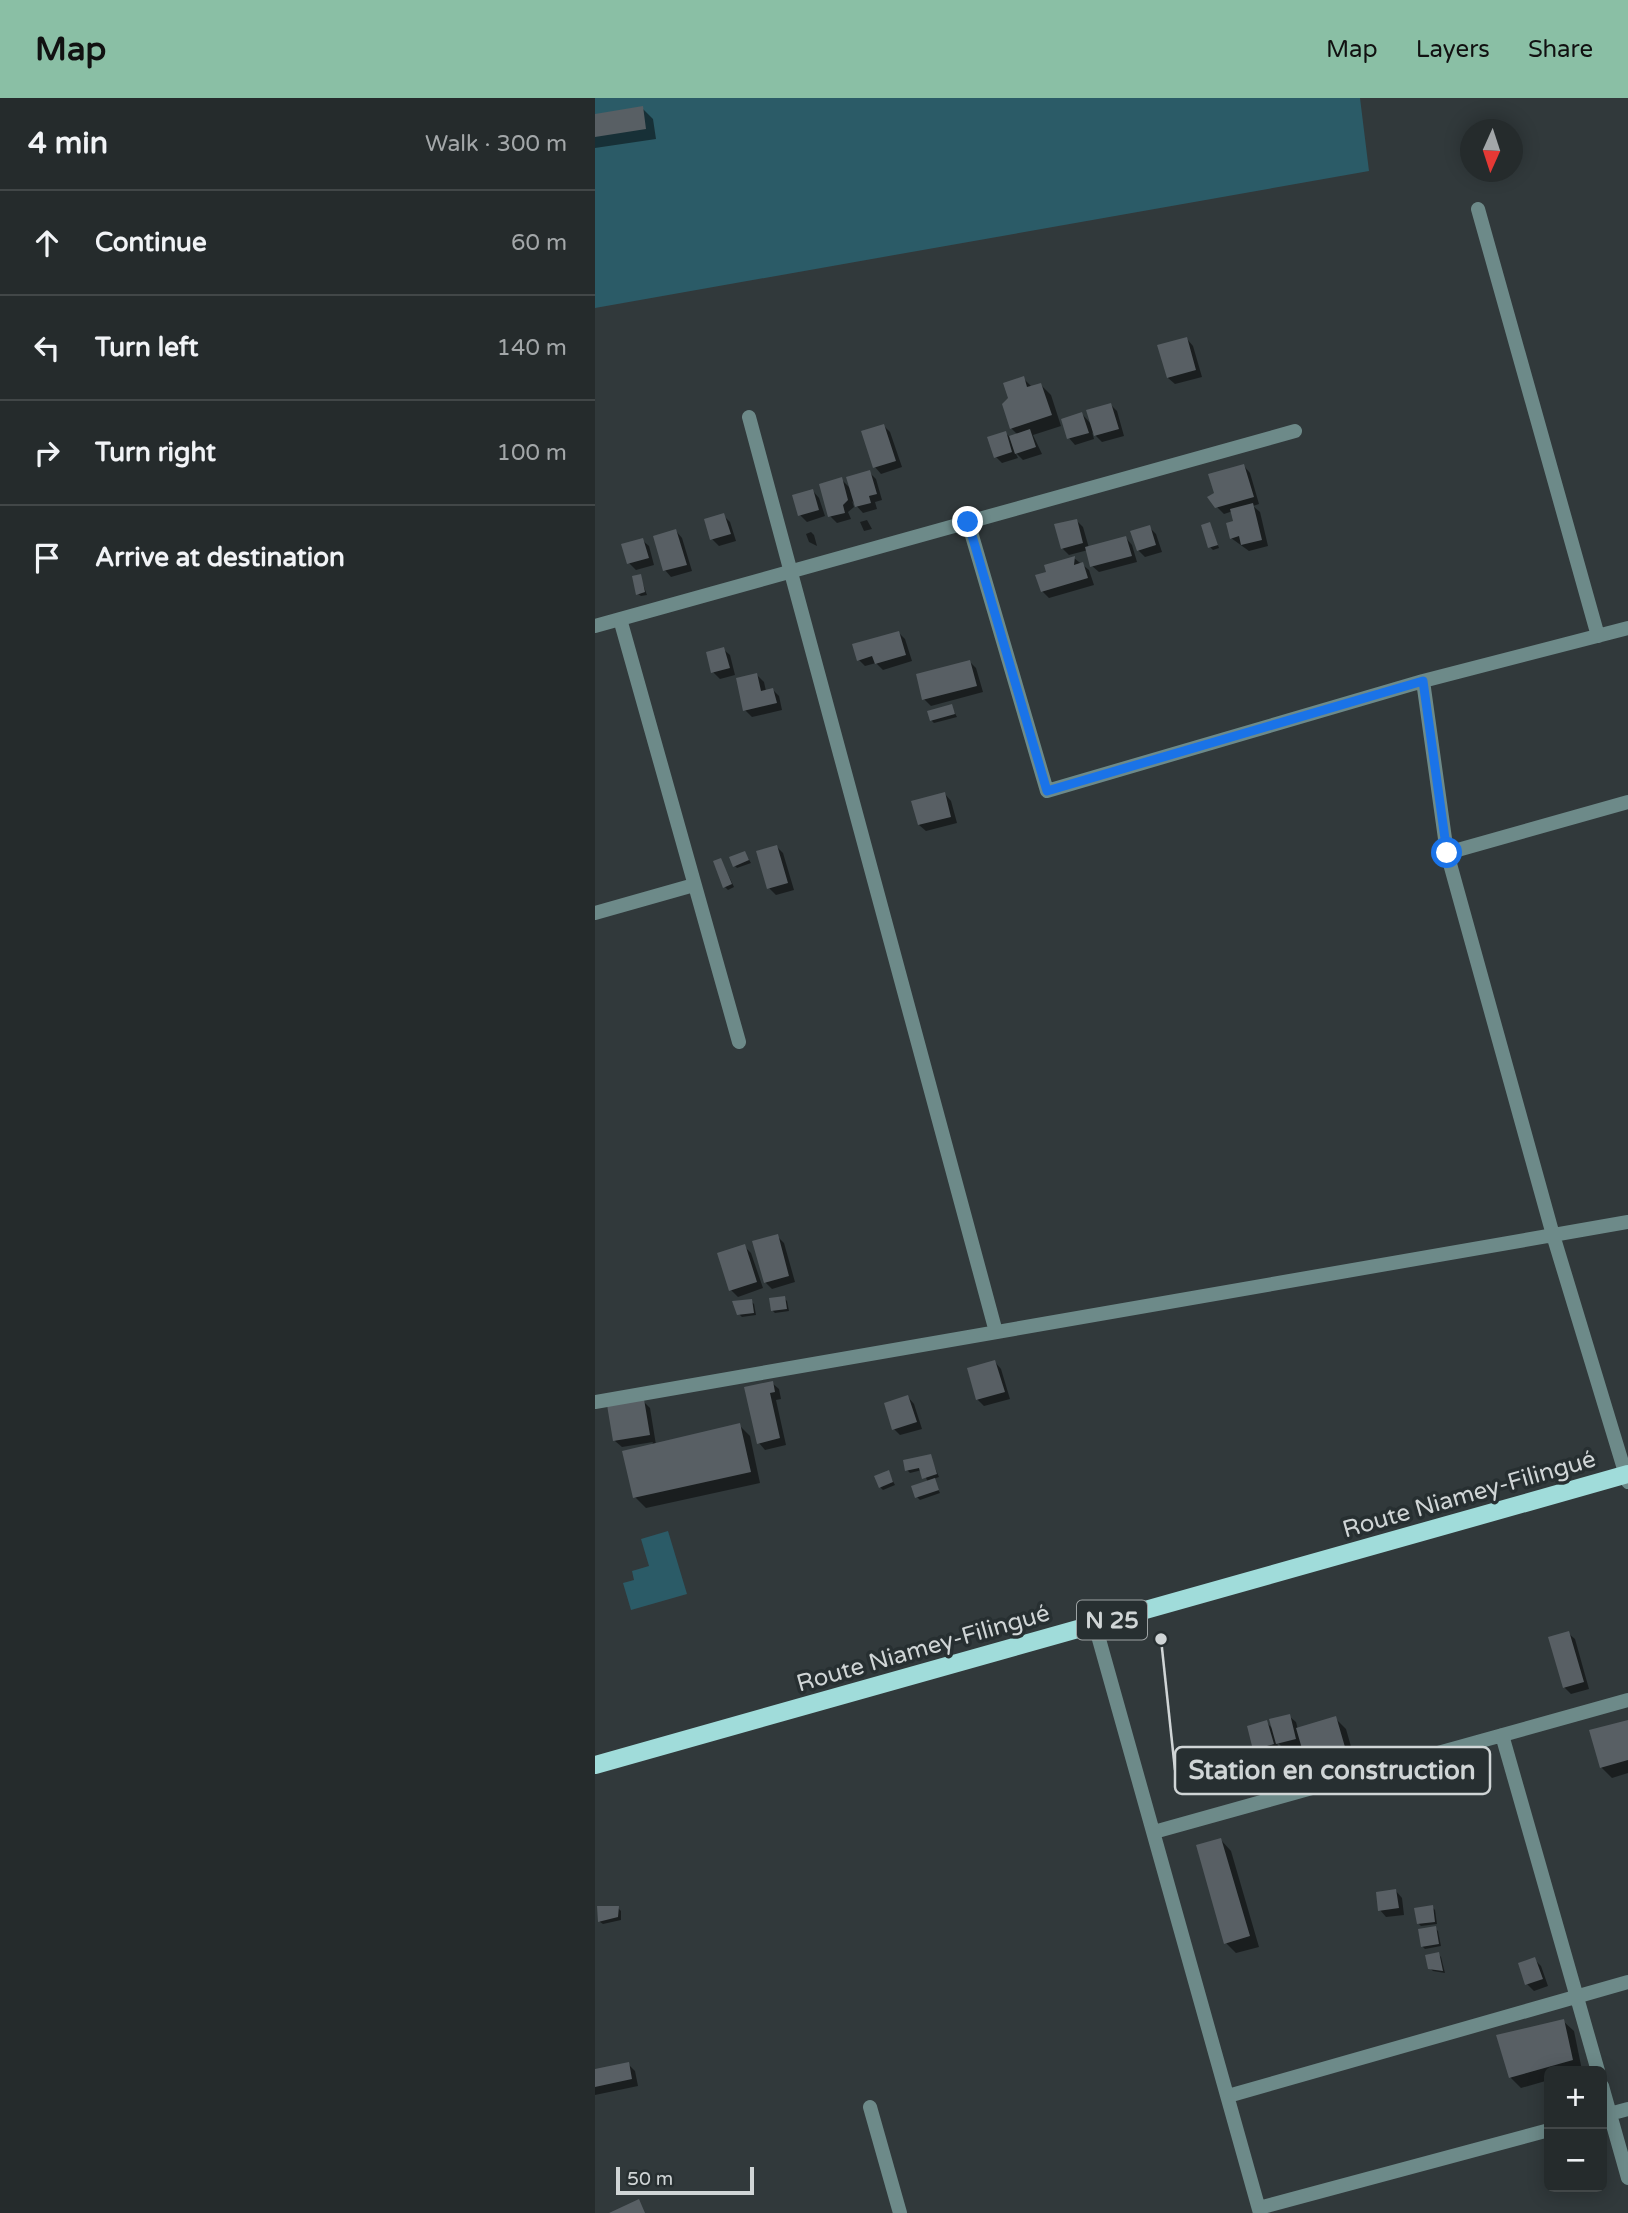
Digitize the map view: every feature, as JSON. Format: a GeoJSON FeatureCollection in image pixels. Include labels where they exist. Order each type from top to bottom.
{"type":"FeatureCollection","features":[{"type":"Feature","properties":{"kind":"main road","name":"Route Niamey-Filingué"},"geometry":{"type":"LineString","coordinates":[[595,1765],[1627,1477]]}},
{"type":"Feature","properties":{"kind":"street"},"geometry":{"type":"LineString","coordinates":[[1478,209],[1598,636]]}},
{"type":"Feature","properties":{"kind":"street"},"geometry":{"type":"LineString","coordinates":[[749,416],[996,1332]]}},
{"type":"Feature","properties":{"kind":"street"},"geometry":{"type":"LineString","coordinates":[[595,626],[1295,431]]}},
{"type":"Feature","properties":{"kind":"street"},"geometry":{"type":"LineString","coordinates":[[968,522],[1047,791],[1423,681],[1628,628]]}},
{"type":"Feature","properties":{"kind":"street"},"geometry":{"type":"LineString","coordinates":[[620,620],[739,1042]]}},
{"type":"Feature","properties":{"kind":"street"},"geometry":{"type":"LineString","coordinates":[[1423,681],[1447,853],[1553,1235],[1627,1477]]}},
{"type":"Feature","properties":{"kind":"street"},"geometry":{"type":"LineString","coordinates":[[1447,853],[1628,802]]}},
{"type":"Feature","properties":{"kind":"street"},"geometry":{"type":"LineString","coordinates":[[595,913],[694,886]]}},
{"type":"Feature","properties":{"kind":"street"},"geometry":{"type":"LineString","coordinates":[[595,1402],[1628,1222]]}},
{"type":"Feature","properties":{"kind":"street"},"geometry":{"type":"LineString","coordinates":[[1095,1625],[1260,2211],[1544,2131]]}},
{"type":"Feature","properties":{"kind":"street"},"geometry":{"type":"LineString","coordinates":[[1154,1832],[1628,1700]]}},
{"type":"Feature","properties":{"kind":"street"},"geometry":{"type":"LineString","coordinates":[[1502,1735],[1597,2066]]}},
{"type":"Feature","properties":{"kind":"street"},"geometry":{"type":"LineString","coordinates":[[1228,2096],[1628,1982]]}},
{"type":"Feature","properties":{"kind":"street"},"geometry":{"type":"LineString","coordinates":[[870,2107],[900,2213]]}},
{"type":"Feature","properties":{"kind":"street"},"geometry":{"type":"LineString","coordinates":[[1607,2115],[1628,2109]]}},
{"type":"Feature","properties":{"kind":"street"},"geometry":{"type":"LineString","coordinates":[[1607,2118],[1628,2178]]}},
{"type":"Feature","properties":{"kind":"shaded area"},"geometry":{"type":"Polygon","coordinates":[[[595,98],[1360,98],[1369,171],[595,308],[595,98]]]}},
{"type":"Feature","properties":{"kind":"shaded area"},"geometry":{"type":"Polygon","coordinates":[[[668,1531],[687,1594],[631,1610],[623,1583],[634,1580],[632,1571],[649,1566],[641,1539],[668,1531]]]}},
{"type":"Feature","properties":{"kind":"building"},"geometry":{"type":"Polygon","coordinates":[[[643,106],[646,129],[595,137],[595,114],[643,106]]]}},
{"type":"Feature","properties":{"kind":"building"},"geometry":{"type":"Polygon","coordinates":[[[1187,337],[1196,370],[1167,378],[1157,345],[1187,337]]]}},
{"type":"Feature","properties":{"kind":"building"},"geometry":{"type":"Polygon","coordinates":[[[1024,376],[1027,387],[1041,383],[1052,415],[1010,429],[1002,404],[1008,398],[1003,383],[1024,376]]]}},
{"type":"Feature","properties":{"kind":"building"},"geometry":{"type":"Polygon","coordinates":[[[1111,403],[1119,429],[1094,436],[1086,410],[1111,403]]]}},
{"type":"Feature","properties":{"kind":"building"},"geometry":{"type":"Polygon","coordinates":[[[1082,412],[1089,433],[1067,439],[1061,419],[1082,412]]]}},
{"type":"Feature","properties":{"kind":"building"},"geometry":{"type":"Polygon","coordinates":[[[884,424],[896,461],[873,468],[861,431],[884,424]]]}},
{"type":"Feature","properties":{"kind":"building"},"geometry":{"type":"Polygon","coordinates":[[[1030,429],[1036,447],[1015,454],[1009,436],[1030,429]]]}},
{"type":"Feature","properties":{"kind":"building"},"geometry":{"type":"Polygon","coordinates":[[[1006,431],[1012,452],[994,458],[987,437],[1006,431]]]}},
{"type":"Feature","properties":{"kind":"building"},"geometry":{"type":"Polygon","coordinates":[[[1244,464],[1254,497],[1215,508],[1207,497],[1214,493],[1208,474],[1244,464]]]}},
{"type":"Feature","properties":{"kind":"building"},"geometry":{"type":"Polygon","coordinates":[[[870,470],[877,494],[869,496],[871,503],[855,507],[846,477],[870,470]]]}},
{"type":"Feature","properties":{"kind":"building"},"geometry":{"type":"Polygon","coordinates":[[[842,477],[848,500],[843,505],[845,513],[828,517],[819,484],[842,477]]]}},
{"type":"Feature","properties":{"kind":"building"},"geometry":{"type":"Polygon","coordinates":[[[813,489],[819,510],[798,516],[792,495],[813,489]]]}},
{"type":"Feature","properties":{"kind":"building"},"geometry":{"type":"Polygon","coordinates":[[[1253,503],[1262,540],[1241,545],[1239,536],[1230,539],[1226,523],[1233,521],[1230,509],[1253,503]]]}},
{"type":"Feature","properties":{"kind":"building"},"geometry":{"type":"Polygon","coordinates":[[[724,513],[731,534],[710,540],[704,519],[724,513]]]}},
{"type":"Feature","properties":{"kind":"building"},"geometry":{"type":"Polygon","coordinates":[[[1077,519],[1083,543],[1061,549],[1054,524],[1077,519]]]}},
{"type":"Feature","properties":{"kind":"building"},"geometry":{"type":"Polygon","coordinates":[[[1210,522],[1218,545],[1208,548],[1201,525],[1210,522]]]}},
{"type":"Feature","properties":{"kind":"building"},"geometry":{"type":"Polygon","coordinates":[[[1150,525],[1156,545],[1137,551],[1130,531],[1150,525]]]}},
{"type":"Feature","properties":{"kind":"building"},"geometry":{"type":"Polygon","coordinates":[[[676,529],[687,565],[663,571],[653,536],[676,529]]]}},
{"type":"Feature","properties":{"kind":"building"},"geometry":{"type":"Polygon","coordinates":[[[1126,536],[1132,556],[1090,567],[1085,547],[1126,536]]]}},
{"type":"Feature","properties":{"kind":"building"},"geometry":{"type":"Polygon","coordinates":[[[643,538],[649,558],[627,564],[621,544],[643,538]]]}},
{"type":"Feature","properties":{"kind":"building"},"geometry":{"type":"Polygon","coordinates":[[[1075,556],[1074,565],[1083,562],[1088,578],[1041,592],[1035,575],[1046,572],[1044,565],[1075,556]]]}},
{"type":"Feature","properties":{"kind":"building"},"geometry":{"type":"Polygon","coordinates":[[[641,574],[645,592],[636,595],[632,576],[641,574]]]}},
{"type":"Feature","properties":{"kind":"building"},"geometry":{"type":"Polygon","coordinates":[[[899,631],[906,655],[875,664],[872,656],[857,661],[852,644],[899,631]]]}},
{"type":"Feature","properties":{"kind":"building"},"geometry":{"type":"Polygon","coordinates":[[[724,647],[730,668],[711,673],[706,652],[724,647]]]}},
{"type":"Feature","properties":{"kind":"building"},"geometry":{"type":"Polygon","coordinates":[[[970,660],[977,686],[922,700],[916,674],[970,660]]]}},
{"type":"Feature","properties":{"kind":"building"},"geometry":{"type":"Polygon","coordinates":[[[757,673],[761,691],[773,688],[777,703],[743,711],[736,678],[757,673]]]}},
{"type":"Feature","properties":{"kind":"building"},"geometry":{"type":"Polygon","coordinates":[[[952,704],[955,714],[930,721],[927,711],[952,704]]]}},
{"type":"Feature","properties":{"kind":"building"},"geometry":{"type":"Polygon","coordinates":[[[945,792],[951,817],[918,825],[911,801],[945,792]]]}},
{"type":"Feature","properties":{"kind":"building"},"geometry":{"type":"Polygon","coordinates":[[[777,845],[788,883],[767,889],[756,851],[777,845]]]}},
{"type":"Feature","properties":{"kind":"building"},"geometry":{"type":"Polygon","coordinates":[[[745,851],[749,860],[733,867],[729,857],[745,851]]]}},
{"type":"Feature","properties":{"kind":"building"},"geometry":{"type":"Polygon","coordinates":[[[721,858],[732,884],[723,888],[713,861],[721,858]]]}},
{"type":"Feature","properties":{"kind":"building"},"geometry":{"type":"Polygon","coordinates":[[[778,1234],[789,1276],[764,1283],[752,1241],[778,1234]]]}},
{"type":"Feature","properties":{"kind":"building"},"geometry":{"type":"Polygon","coordinates":[[[745,1244],[757,1282],[729,1291],[717,1253],[745,1244]]]}},
{"type":"Feature","properties":{"kind":"building"},"geometry":{"type":"Polygon","coordinates":[[[785,1296],[787,1309],[771,1311],[769,1298],[785,1296]]]}},
{"type":"Feature","properties":{"kind":"building"},"geometry":{"type":"Polygon","coordinates":[[[752,1299],[754,1313],[737,1315],[732,1301],[752,1299]]]}},
{"type":"Feature","properties":{"kind":"building"},"geometry":{"type":"Polygon","coordinates":[[[995,1360],[1005,1392],[976,1400],[967,1368],[995,1360]]]}},
{"type":"Feature","properties":{"kind":"building"},"geometry":{"type":"Polygon","coordinates":[[[773,1381],[775,1392],[770,1393],[780,1438],[757,1444],[744,1387],[773,1381]]]}},
{"type":"Feature","properties":{"kind":"building"},"geometry":{"type":"Polygon","coordinates":[[[908,1395],[917,1422],[892,1430],[884,1403],[908,1395]]]}},
{"type":"Feature","properties":{"kind":"building"},"geometry":{"type":"Polygon","coordinates":[[[644,1399],[650,1435],[613,1441],[607,1405],[644,1399]]]}},
{"type":"Feature","properties":{"kind":"building"},"geometry":{"type":"Polygon","coordinates":[[[740,1423],[751,1472],[633,1498],[622,1451],[740,1423]]]}},
{"type":"Feature","properties":{"kind":"building"},"geometry":{"type":"Polygon","coordinates":[[[931,1454],[937,1474],[922,1479],[919,1468],[905,1471],[903,1460],[931,1454]]]}},
{"type":"Feature","properties":{"kind":"building"},"geometry":{"type":"Polygon","coordinates":[[[889,1470],[893,1482],[879,1488],[874,1476],[889,1470]]]}},
{"type":"Feature","properties":{"kind":"building"},"geometry":{"type":"Polygon","coordinates":[[[935,1478],[939,1490],[915,1498],[911,1486],[935,1478]]]}},
{"type":"Feature","properties":{"kind":"building"},"geometry":{"type":"Polygon","coordinates":[[[1569,1631],[1584,1682],[1563,1688],[1548,1637],[1569,1631]]]}},
{"type":"Feature","properties":{"kind":"building"},"geometry":{"type":"Polygon","coordinates":[[[1290,1714],[1296,1739],[1276,1744],[1269,1719],[1290,1714]]]}},
{"type":"Feature","properties":{"kind":"building"},"geometry":{"type":"Polygon","coordinates":[[[1336,1716],[1347,1754],[1307,1766],[1296,1728],[1336,1716]]]}},
{"type":"Feature","properties":{"kind":"building"},"geometry":{"type":"Polygon","coordinates":[[[1267,1720],[1274,1744],[1253,1750],[1247,1726],[1267,1720]]]}},
{"type":"Feature","properties":{"kind":"building"},"geometry":{"type":"Polygon","coordinates":[[[1628,1720],[1628,1760],[1600,1768],[1589,1730],[1628,1720]]]}},
{"type":"Feature","properties":{"kind":"building"},"geometry":{"type":"Polygon","coordinates":[[[1221,1838],[1250,1936],[1224,1944],[1196,1845],[1221,1838]]]}},
{"type":"Feature","properties":{"kind":"building"},"geometry":{"type":"Polygon","coordinates":[[[1396,1889],[1399,1908],[1378,1911],[1376,1892],[1396,1889]]]}},
{"type":"Feature","properties":{"kind":"building"},"geometry":{"type":"Polygon","coordinates":[[[1433,1905],[1435,1922],[1417,1924],[1414,1908],[1433,1905]]]}},
{"type":"Feature","properties":{"kind":"building"},"geometry":{"type":"Polygon","coordinates":[[[597,1906],[619,1906],[618,1917],[598,1922],[597,1906]]]}},
{"type":"Feature","properties":{"kind":"building"},"geometry":{"type":"Polygon","coordinates":[[[1436,1926],[1439,1944],[1421,1947],[1418,1929],[1436,1926]]]}},
{"type":"Feature","properties":{"kind":"building"},"geometry":{"type":"Polygon","coordinates":[[[1439,1952],[1443,1971],[1428,1969],[1425,1955],[1439,1952]]]}},
{"type":"Feature","properties":{"kind":"building"},"geometry":{"type":"Polygon","coordinates":[[[1535,1957],[1543,1979],[1525,1985],[1518,1963],[1535,1957]]]}},
{"type":"Feature","properties":{"kind":"building"},"geometry":{"type":"Polygon","coordinates":[[[1564,2019],[1573,2060],[1509,2078],[1496,2035],[1564,2019]]]}},
{"type":"Feature","properties":{"kind":"building"},"geometry":{"type":"Polygon","coordinates":[[[629,2062],[632,2079],[595,2087],[595,2069],[629,2062]]]}},
{"type":"Feature","properties":{"kind":"building"},"geometry":{"type":"Polygon","coordinates":[[[639,2199],[645,2213],[609,2213],[639,2199]]]}},
{"type":"Feature","properties":{"kind":"place","name":"Station en construction"},"geometry":{"type":"Point","coordinates":[1161,1639]}},
{"type":"Feature","properties":{"kind":"route"},"geometry":{"type":"LineString","coordinates":[[968,522],[1047,791],[1423,681],[1447,853]]}}]}
